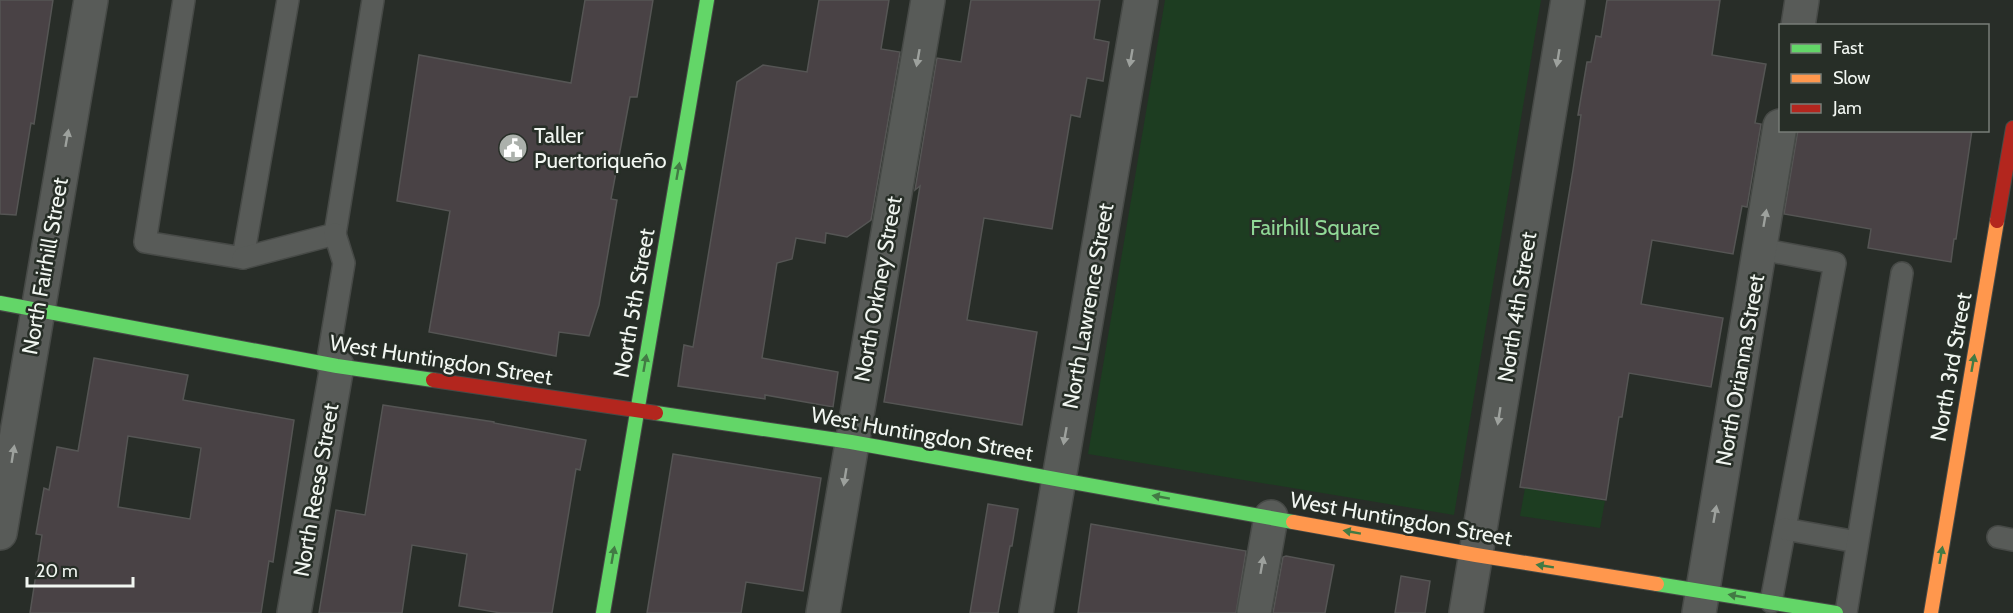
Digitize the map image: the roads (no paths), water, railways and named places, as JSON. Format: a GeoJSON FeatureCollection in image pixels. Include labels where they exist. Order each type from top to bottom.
{"type":"FeatureCollection","features":[{"type":"Feature","properties":{"kind":"street","name":"North Fairhill Street"},"geometry":{"type":"LineString","coordinates":[[0,533],[91,0]]}},
{"type":"Feature","properties":{"kind":"street","name":"North 5th Street"},"geometry":{"type":"LineString","coordinates":[[603,613],[706,0]]}},
{"type":"Feature","properties":{"kind":"street","name":"North Orkney Street"},"geometry":{"type":"LineString","coordinates":[[823,613],[928,0]]}},
{"type":"Feature","properties":{"kind":"street","name":"North Lawrence Street"},"geometry":{"type":"LineString","coordinates":[[1036,613],[1141,0]]}},
{"type":"Feature","properties":{"kind":"street","name":"North 4th Street"},"geometry":{"type":"LineString","coordinates":[[1466,613],[1568,0]]}},
{"type":"Feature","properties":{"kind":"street"},"geometry":{"type":"LineString","coordinates":[[1797,24],[1802,0]]}},
{"type":"Feature","properties":{"kind":"street","name":"North 3rd Street"},"geometry":{"type":"LineString","coordinates":[[1931,613],[2013,129]]}},
{"type":"Feature","properties":{"kind":"street","name":"North Orianna Street"},"geometry":{"type":"LineString","coordinates":[[1701,602],[1779,132]]}},
{"type":"Feature","properties":{"kind":"street","name":"West Huntingdon Street"},"geometry":{"type":"LineString","coordinates":[[0,303],[332,366],[851,442],[1058,478],[1476,555],[1701,602],[1771,602],[1836,613]]}},
{"type":"Feature","properties":{"kind":"street","name":"North Reese Street"},"geometry":{"type":"LineString","coordinates":[[294,613],[332,366]]}},
{"type":"Feature","properties":{"kind":"street"},"geometry":{"type":"LineString","coordinates":[[1254,613],[1271,517]]}},
{"type":"Feature","properties":{"kind":"lane"},"geometry":{"type":"LineString","coordinates":[[184,0],[145,242],[243,258],[335,234]]}},
{"type":"Feature","properties":{"kind":"lane"},"geometry":{"type":"LineString","coordinates":[[243,258],[288,0]]}},
{"type":"Feature","properties":{"kind":"lane"},"geometry":{"type":"LineString","coordinates":[[332,366],[344,263],[335,234],[373,0]]}},
{"type":"Feature","properties":{"kind":"lane"},"geometry":{"type":"LineString","coordinates":[[1760,249],[1835,263],[1771,602]]}},
{"type":"Feature","properties":{"kind":"lane"},"geometry":{"type":"LineString","coordinates":[[1846,613],[1902,273]]}},
{"type":"Feature","properties":{"kind":"lane"},"geometry":{"type":"LineString","coordinates":[[1785,529],[1857,542]]}},
{"type":"Feature","properties":{"kind":"place","name":"Taller Puertoriqueño"},"geometry":{"type":"Point","coordinates":[513,148]}},
{"type":"Feature","properties":{"kind":"park label","name":"Fairhill Square"},"geometry":{"type":"Point","coordinates":[1315,227]}}]}
